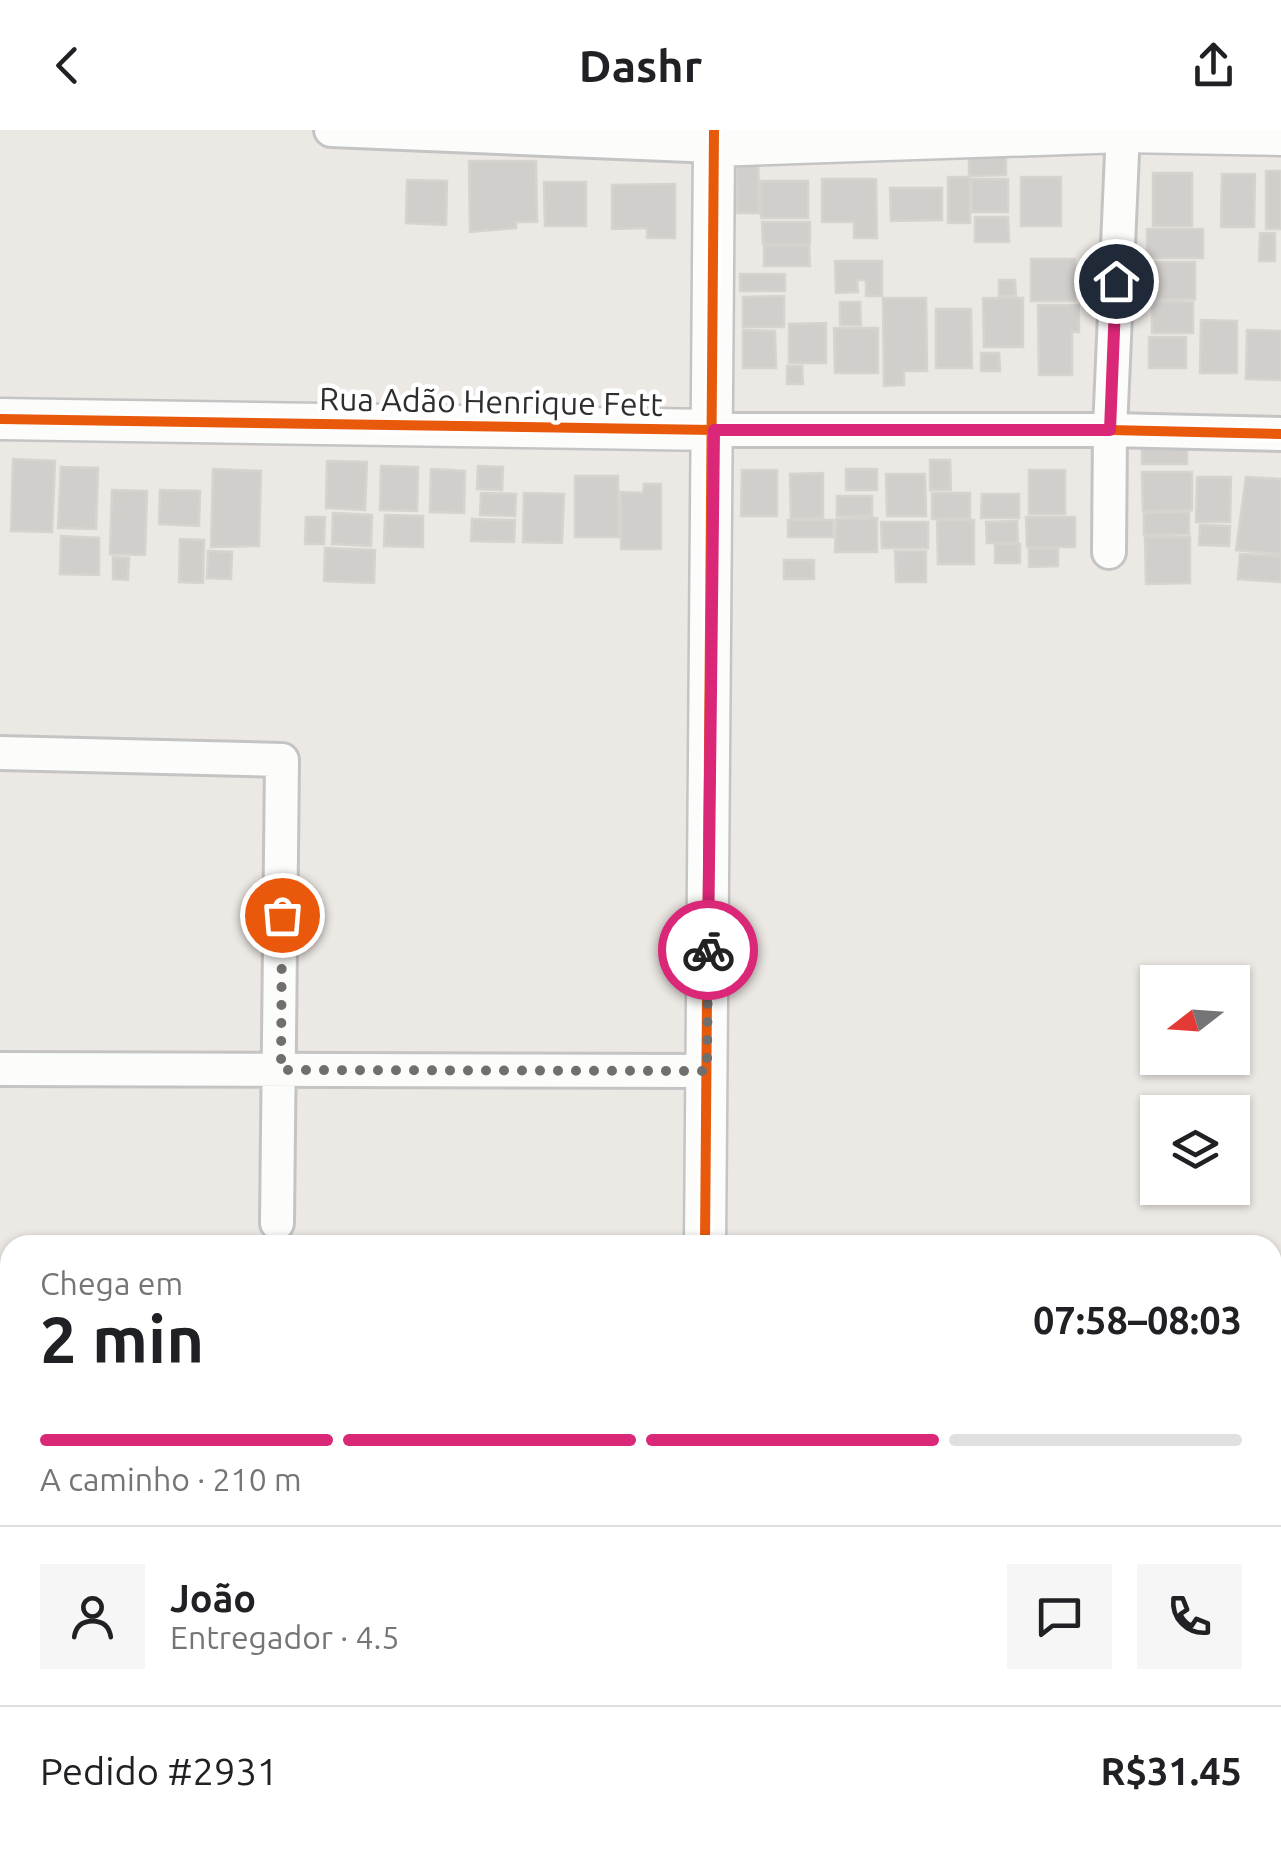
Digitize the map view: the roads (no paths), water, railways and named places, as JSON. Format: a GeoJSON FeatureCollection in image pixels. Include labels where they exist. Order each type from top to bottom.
{"type":"FeatureCollection","features":[{"type":"Feature","properties":{"kind":"street"},"geometry":{"type":"LineString","coordinates":[[333,131],[714,138],[1122,131],[1281,136]]}},
{"type":"Feature","properties":{"kind":"street"},"geometry":{"type":"LineString","coordinates":[[1109,552],[1122,131]]}},
{"type":"Feature","properties":{"kind":"street"},"geometry":{"type":"LineString","coordinates":[[705,1235],[714,138]]}},
{"type":"Feature","properties":{"kind":"street","name":"Rua Adão Henrique Fett"},"geometry":{"type":"LineString","coordinates":[[0,419],[1281,434]]}},
{"type":"Feature","properties":{"kind":"street"},"geometry":{"type":"LineString","coordinates":[[0,753],[282,760],[277,1223]]}},
{"type":"Feature","properties":{"kind":"street"},"geometry":{"type":"LineString","coordinates":[[0,1069],[707,1071]]}}]}
